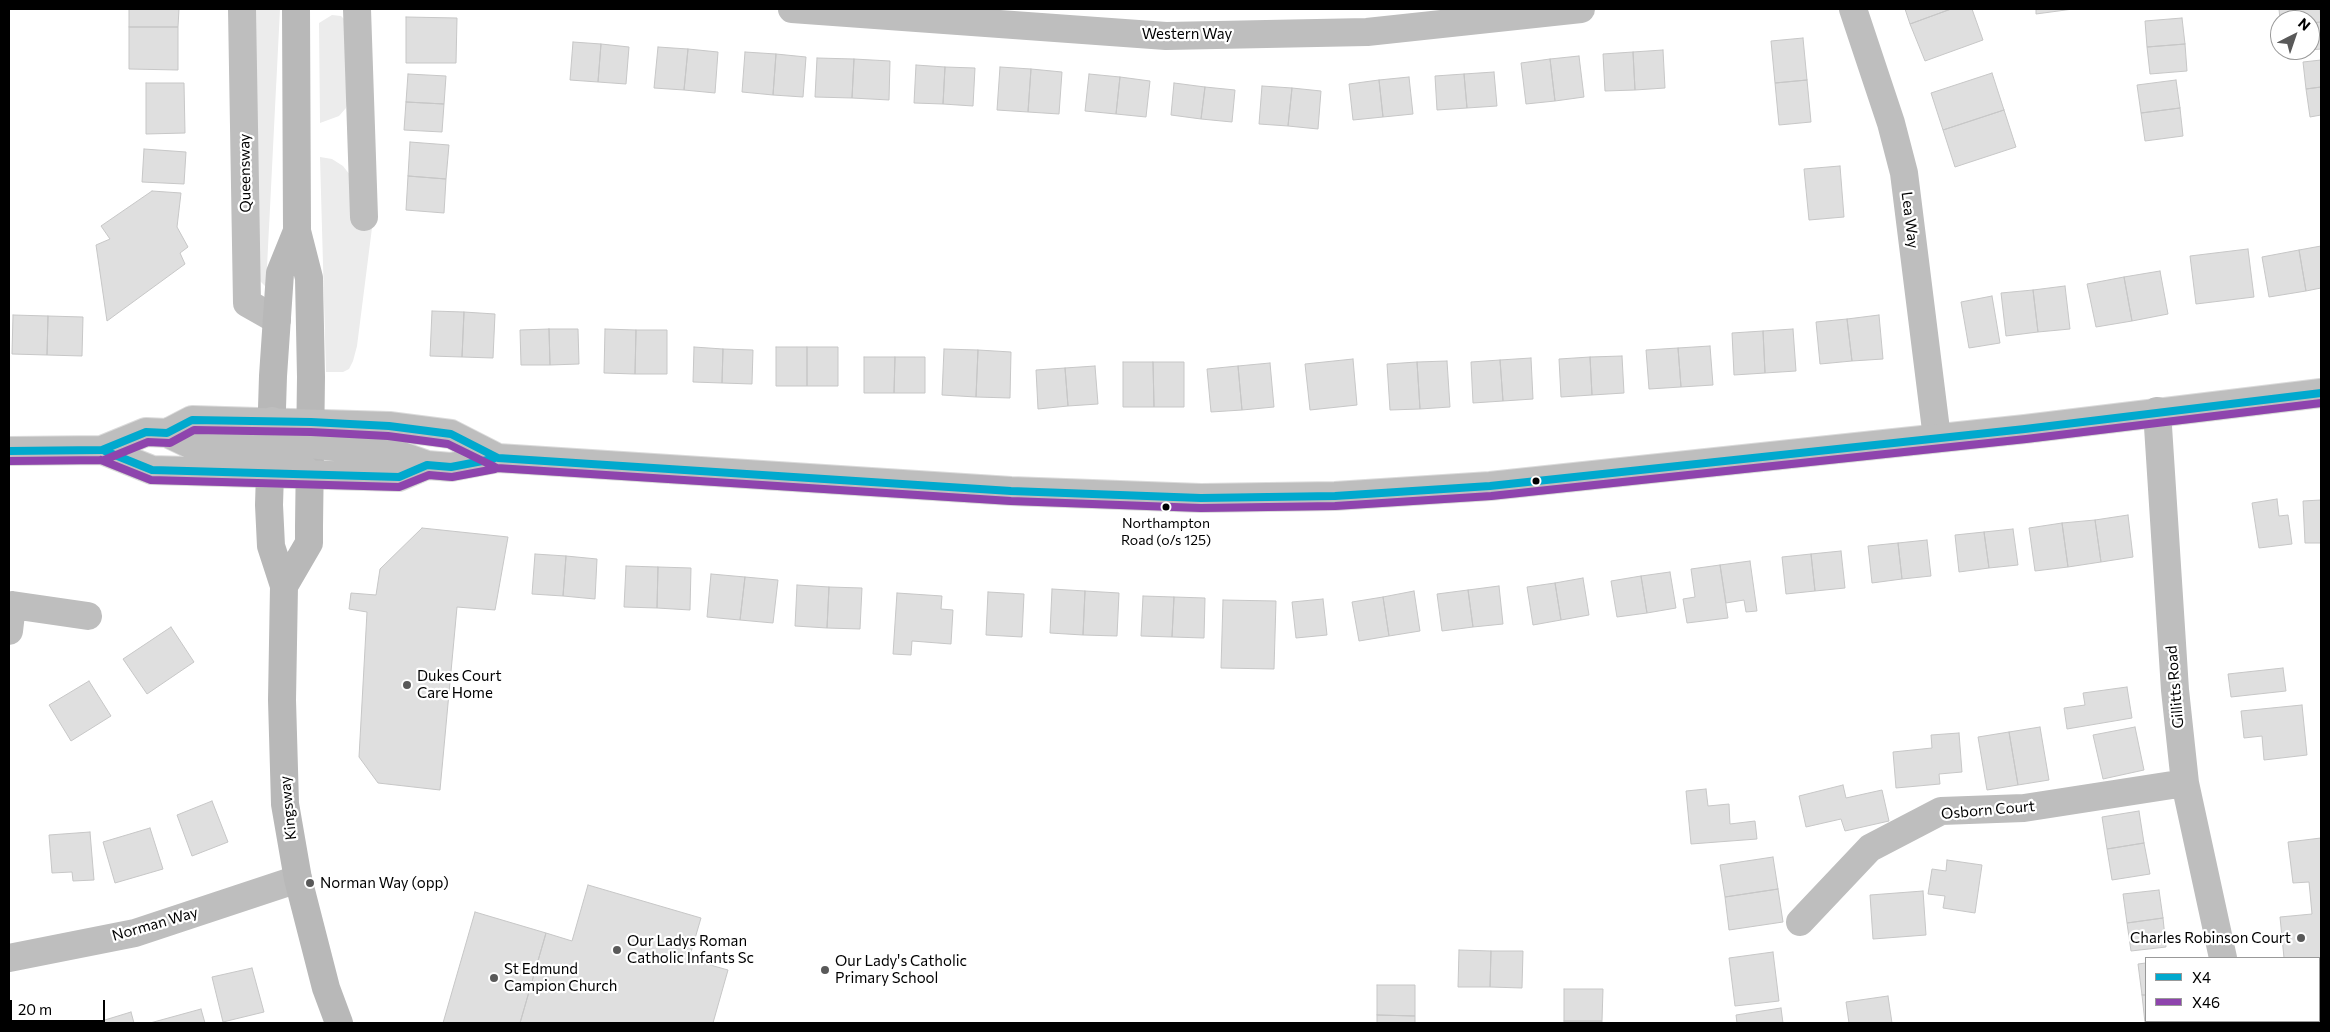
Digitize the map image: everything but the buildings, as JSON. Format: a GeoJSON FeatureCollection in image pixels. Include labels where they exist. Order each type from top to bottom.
{"type":"FeatureCollection","features":[{"type":"Feature","properties":{"kind":"street","name":"Queensway"},"geometry":{"type":"LineString","coordinates":[[242,9],[247,303],[277,320]]}},
{"type":"Feature","properties":{"kind":"street"},"geometry":{"type":"LineString","coordinates":[[296,9],[297,231],[309,278],[311,433]]}},
{"type":"Feature","properties":{"kind":"street"},"geometry":{"type":"LineString","coordinates":[[357,9],[364,217]]}},
{"type":"Feature","properties":{"kind":"street","name":"Western Way"},"geometry":{"type":"LineString","coordinates":[[792,9],[1166,36],[1367,32],[1581,9]]}},
{"type":"Feature","properties":{"kind":"street","name":"Lea Way"},"geometry":{"type":"LineString","coordinates":[[1853,9],[1891,123],[1904,173],[1937,438]]}},
{"type":"Feature","properties":{"kind":"street"},"geometry":{"type":"LineString","coordinates":[[271,461],[280,273],[297,231]]}},
{"type":"Feature","properties":{"kind":"street"},"geometry":{"type":"LineString","coordinates":[[167,433],[192,420],[272,421],[311,433],[399,455],[427,465],[450,466],[498,458],[1011,491],[1230,498],[1335,496],[1490,486],[1937,438],[2321,393]]}},
{"type":"Feature","properties":{"kind":"street","name":"Gillitts Road"},"geometry":{"type":"LineString","coordinates":[[2157,411],[2175,690],[2185,783],[2223,957]]}},
{"type":"Feature","properties":{"kind":"street"},"geometry":{"type":"LineString","coordinates":[[311,433],[389,426],[451,434],[498,458]]}},
{"type":"Feature","properties":{"kind":"street"},"geometry":{"type":"LineString","coordinates":[[9,451],[102,450],[146,432],[167,433],[190,444],[271,461],[310,474],[399,477],[427,465]]}},
{"type":"Feature","properties":{"kind":"street","name":"Kingsway"},"geometry":{"type":"LineString","coordinates":[[284,586],[309,543],[311,433]]}},
{"type":"Feature","properties":{"kind":"street"},"geometry":{"type":"LineString","coordinates":[[102,450],[152,470],[271,461]]}},
{"type":"Feature","properties":{"kind":"street","name":"Kingsway"},"geometry":{"type":"LineString","coordinates":[[271,461],[271,546],[284,586],[282,700],[285,804],[298,879],[326,988],[339,1023]]}},
{"type":"Feature","properties":{"kind":"street"},"geometry":{"type":"LineString","coordinates":[[9,631],[12,605],[88,616]]}},
{"type":"Feature","properties":{"kind":"street","name":"Osborn Court"},"geometry":{"type":"LineString","coordinates":[[1800,922],[1870,848],[1941,811],[2024,808],[2185,783]]}},
{"type":"Feature","properties":{"kind":"street","name":"Norman Way"},"geometry":{"type":"LineString","coordinates":[[9,958],[136,933],[298,879]]}},
{"type":"Feature","properties":{"kind":"shaded area"},"geometry":{"type":"Polygon","coordinates":[[[253,9],[280,9],[266,287],[256,277],[253,9]]]}},
{"type":"Feature","properties":{"kind":"shaded area"},"geometry":{"type":"Polygon","coordinates":[[[332,15],[341,16],[345,20],[349,95],[346,108],[339,116],[320,123],[319,23],[332,15]]]}},
{"type":"Feature","properties":{"kind":"shaded area"},"geometry":{"type":"Polygon","coordinates":[[[320,157],[332,159],[343,166],[350,175],[373,220],[357,346],[349,369],[343,372],[326,372],[320,157]]]}},
{"type":"Feature","properties":{"kind":"transit line","name":"X4"},"geometry":{"type":"LineString","coordinates":[[9,451],[102,450],[146,432],[167,433],[192,420],[311,422],[389,426],[451,434],[498,458],[1011,491],[1201,498],[1335,496],[1490,486],[2025,429],[2321,393]]}},
{"type":"Feature","properties":{"kind":"transit line","name":"X46"},"geometry":{"type":"LineString","coordinates":[[9,461],[104,460],[148,442],[170,443],[194,430],[311,432],[388,436],[448,444],[497,468],[1011,501],[1201,508],[1335,506],[1491,496],[2026,439],[2321,403]]}},
{"type":"Feature","properties":{"kind":"transit line","name":"X4"},"geometry":{"type":"LineString","coordinates":[[105,451],[152,470],[399,477],[427,465],[451,467],[493,459]]}},
{"type":"Feature","properties":{"kind":"transit line","name":"X46"},"geometry":{"type":"LineString","coordinates":[[101,460],[151,480],[399,487],[429,475],[452,477],[495,469]]}},
{"type":"Feature","properties":{"kind":"place","name":"Northampton Road (o/s 125)"},"geometry":{"type":"Point","coordinates":[1166,507]}},
{"type":"Feature","properties":{"kind":"place","name":"Dukes Court Care Home"},"geometry":{"type":"Point","coordinates":[407,685]}},
{"type":"Feature","properties":{"kind":"place","name":"Norman Way (opp)"},"geometry":{"type":"Point","coordinates":[310,883]}},
{"type":"Feature","properties":{"kind":"place","name":"Charles Robinson Court"},"geometry":{"type":"Point","coordinates":[2301,938]}},
{"type":"Feature","properties":{"kind":"place","name":"Our Ladys Roman Catholic Infants Sc"},"geometry":{"type":"Point","coordinates":[617,950]}},
{"type":"Feature","properties":{"kind":"place","name":"Our Lady's Catholic Primary School"},"geometry":{"type":"Point","coordinates":[825,970]}},
{"type":"Feature","properties":{"kind":"place","name":"St Edmund Campion Church"},"geometry":{"type":"Point","coordinates":[494,978]}}]}
